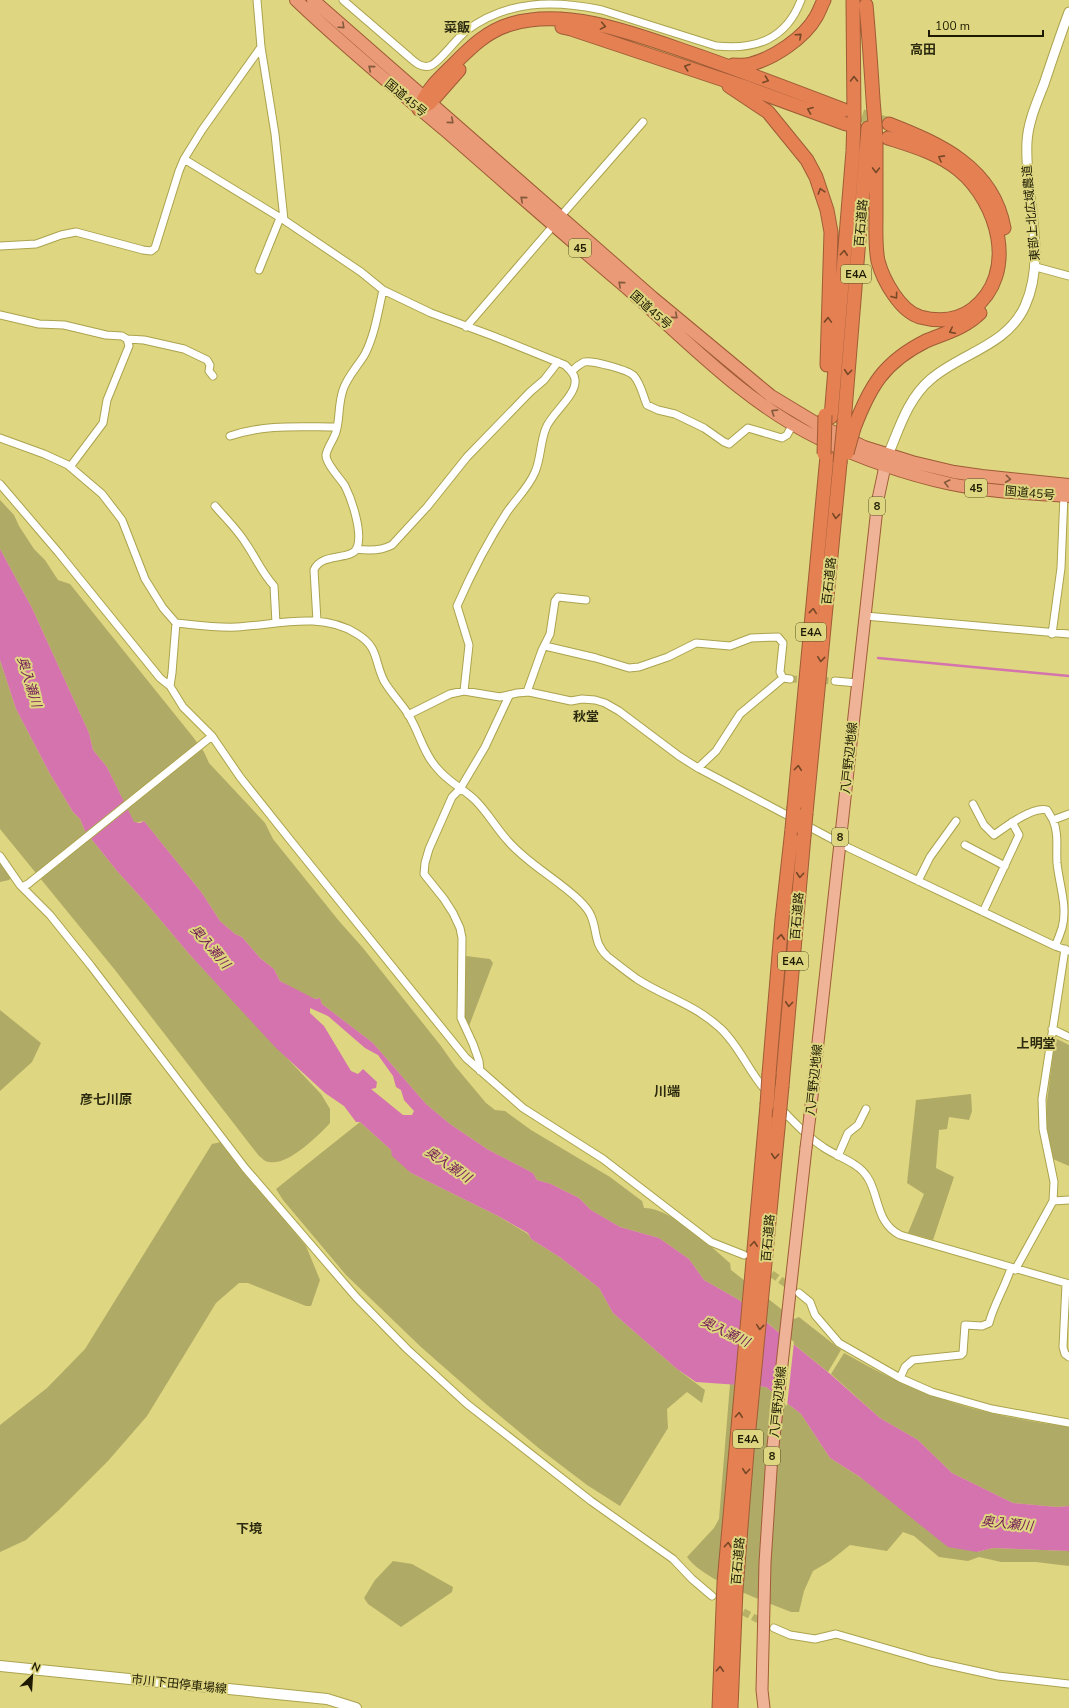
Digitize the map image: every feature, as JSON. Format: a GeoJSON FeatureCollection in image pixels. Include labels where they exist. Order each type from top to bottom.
{"type":"FeatureCollection","features":[{"type":"Feature","properties":{"kind":"highway","name":"国道45号"},"geometry":{"type":"LineString","coordinates":[[296,0],[350,50],[424,102]]}},
{"type":"Feature","properties":{"kind":"highway","name":"国道45号"},"geometry":{"type":"LineString","coordinates":[[313,0],[740,387],[793,424],[836,446],[886,460],[952,484],[980,489],[1067,492]]}},
{"type":"Feature","properties":{"kind":"highway"},"geometry":{"type":"LineString","coordinates":[[727,66],[750,65],[770,57],[785,48],[804,32],[816,18],[824,0]]}},
{"type":"Feature","properties":{"kind":"highway","name":"E4A"},"geometry":{"type":"LineString","coordinates":[[848,117],[853,0]]}},
{"type":"Feature","properties":{"kind":"highway"},"geometry":{"type":"LineString","coordinates":[[866,3],[876,144],[875,241],[878,262],[888,286],[900,302],[916,315],[934,321],[947,320],[966,314],[981,303],[992,286],[998,265],[999,246],[995,222],[986,203],[975,186],[960,170],[943,158],[921,148],[888,138]]}},
{"type":"Feature","properties":{"kind":"highway","name":"百石道路"},"geometry":{"type":"LineString","coordinates":[[731,1708],[736,1590],[748,1439],[764,1288],[806,813],[838,486],[849,425],[868,124],[866,3]]}},
{"type":"Feature","properties":{"kind":"highway"},"geometry":{"type":"LineString","coordinates":[[424,102],[472,46],[492,32],[510,24],[533,20],[558,19],[623,30],[727,66],[848,117]]}},
{"type":"Feature","properties":{"kind":"highway"},"geometry":{"type":"LineString","coordinates":[[424,102],[477,52],[494,40],[528,27],[552,26],[571,29],[718,78],[848,117]]}},
{"type":"Feature","properties":{"kind":"highway"},"geometry":{"type":"LineString","coordinates":[[718,78],[768,112],[807,160],[816,177],[823,197],[831,232],[828,416]]}},
{"type":"Feature","properties":{"kind":"highway","name":"百石道路"},"geometry":{"type":"LineString","coordinates":[[719,1708],[724,1583],[782,919],[823,519],[828,416],[853,151],[848,117]]}},
{"type":"Feature","properties":{"kind":"highway"},"geometry":{"type":"LineString","coordinates":[[849,425],[877,380],[892,363],[926,341],[951,332],[973,320],[990,304],[1002,285],[1008,264],[999,207],[989,189],[957,156],[929,140],[889,124]]}},
{"type":"Feature","properties":{"kind":"highway","name":"国道45号"},"geometry":{"type":"LineString","coordinates":[[557,221],[747,378],[771,396],[819,425],[864,447],[886,460]]}},
{"type":"Feature","properties":{"kind":"main road","name":"八戸野辺地線"},"geometry":{"type":"LineString","coordinates":[[764,1708],[762,1690],[765,1563],[772,1455],[878,499],[886,460]]}},
{"type":"Feature","properties":{"kind":"main road","name":"市川下田停車場線"},"geometry":{"type":"LineString","coordinates":[[0,1666],[328,1699],[356,1708]]}},
{"type":"Feature","properties":{"kind":"street"},"geometry":{"type":"LineString","coordinates":[[257,0],[261,47],[275,134],[282,219],[259,270]]}},
{"type":"Feature","properties":{"kind":"street"},"geometry":{"type":"LineString","coordinates":[[343,0],[419,65],[425,66],[432,65],[468,30],[490,14],[510,7],[531,3],[587,7],[602,10],[716,46],[734,48],[751,46],[766,41],[780,32],[791,20],[801,0]]}},
{"type":"Feature","properties":{"kind":"street","name":"東部上北広域農道"},"geometry":{"type":"LineString","coordinates":[[886,460],[906,412],[925,385],[942,370],[994,341],[1013,326],[1032,289],[1036,267],[1027,173],[1027,140],[1034,111],[1069,12]]}},
{"type":"Feature","properties":{"kind":"street"},"geometry":{"type":"LineString","coordinates":[[0,246],[36,244],[61,235],[76,232],[151,251],[157,242],[184,158],[261,47]]}},
{"type":"Feature","properties":{"kind":"street"},"geometry":{"type":"LineString","coordinates":[[466,327],[643,122]]}},
{"type":"Feature","properties":{"kind":"street"},"geometry":{"type":"LineString","coordinates":[[184,158],[282,219],[361,272],[383,290],[431,313],[558,362],[565,365],[572,371],[575,380],[574,386],[568,398],[546,428],[535,472],[499,527],[457,606],[469,645],[464,691]]}},
{"type":"Feature","properties":{"kind":"street"},"geometry":{"type":"LineString","coordinates":[[1036,267],[1069,276]]}},
{"type":"Feature","properties":{"kind":"street"},"geometry":{"type":"LineString","coordinates":[[317,621],[314,570],[316,564],[322,560],[352,553],[356,549],[358,528],[349,497],[344,486],[328,461],[326,454],[336,432],[342,390],[364,354],[371,338],[377,319],[383,290]]}},
{"type":"Feature","properties":{"kind":"street"},"geometry":{"type":"LineString","coordinates":[[0,315],[39,324],[64,325],[106,335],[122,336],[127,339],[144,340],[184,349],[207,360],[210,365],[209,372],[213,376]]}},
{"type":"Feature","properties":{"kind":"street"},"geometry":{"type":"LineString","coordinates":[[70,467],[103,423],[107,400],[129,346],[127,339]]}},
{"type":"Feature","properties":{"kind":"street"},"geometry":{"type":"LineString","coordinates":[[356,549],[368,551],[385,549],[392,545],[427,506],[466,457],[530,392],[544,380],[558,362]]}},
{"type":"Feature","properties":{"kind":"street"},"geometry":{"type":"LineString","coordinates":[[572,371],[585,362],[592,362],[628,372],[638,381],[647,405],[658,410],[675,414],[704,428],[729,444],[748,428],[782,438],[787,435],[793,424]]}},
{"type":"Feature","properties":{"kind":"street"},"geometry":{"type":"LineString","coordinates":[[230,436],[249,429],[273,427],[337,427]]}},
{"type":"Feature","properties":{"kind":"street"},"geometry":{"type":"LineString","coordinates":[[0,438],[44,454],[70,467],[102,494],[122,520],[145,579],[163,608],[176,623],[237,627],[317,621],[335,623],[357,634],[372,647],[376,655],[380,673],[388,688],[408,715],[428,757],[445,777],[476,800],[508,842],[584,906],[593,918],[596,939],[600,948],[607,956],[638,979],[689,1005],[723,1030],[760,1084],[787,1113],[822,1146],[858,1166],[871,1183],[884,1222],[891,1230],[900,1235],[1068,1284],[1063,1346],[1066,1354],[1069,1356]]}},
{"type":"Feature","properties":{"kind":"street"},"geometry":{"type":"LineString","coordinates":[[0,484],[58,552],[160,678],[170,686],[184,707],[466,1058],[523,1108],[603,1159],[711,1242],[744,1255]]}},
{"type":"Feature","properties":{"kind":"street"},"geometry":{"type":"LineString","coordinates":[[1052,634],[1061,568],[1067,492]]}},
{"type":"Feature","properties":{"kind":"street"},"geometry":{"type":"LineString","coordinates":[[215,506],[233,525],[247,545],[263,574],[274,586],[276,623]]}},
{"type":"Feature","properties":{"kind":"street"},"geometry":{"type":"LineString","coordinates":[[527,692],[550,634],[555,601],[558,597],[586,600]]}},
{"type":"Feature","properties":{"kind":"street"},"geometry":{"type":"LineString","coordinates":[[865,616],[1052,634],[1069,634]]}},
{"type":"Feature","properties":{"kind":"street"},"geometry":{"type":"LineString","coordinates":[[170,686],[176,623]]}},
{"type":"Feature","properties":{"kind":"street"},"geometry":{"type":"LineString","coordinates":[[545,646],[596,658],[629,668],[639,667],[668,657],[696,643],[730,646],[751,638],[778,636],[783,643],[780,672],[787,678],[740,714],[716,751],[698,768]]}},
{"type":"Feature","properties":{"kind":"street"},"geometry":{"type":"LineString","coordinates":[[835,681],[858,683]]}},
{"type":"Feature","properties":{"kind":"street"},"geometry":{"type":"LineString","coordinates":[[408,715],[450,694],[464,691],[491,697],[509,696],[527,692],[571,701],[582,699],[605,703],[698,768],[918,881],[1055,946],[1067,950],[1052,1028],[1042,1099],[1043,1129],[1054,1182],[1053,1201],[1013,1269],[993,1308],[989,1323],[982,1326],[965,1325],[963,1353],[961,1355],[912,1360],[905,1367],[900,1378]]}},
{"type":"Feature","properties":{"kind":"street"},"geometry":{"type":"LineString","coordinates":[[480,1071],[479,1062],[473,1044],[461,1018],[462,938],[460,928],[444,899],[424,874],[429,849],[452,797],[460,789],[495,728],[509,696]]}},
{"type":"Feature","properties":{"kind":"street"},"geometry":{"type":"LineString","coordinates":[[25,885],[209,738]]}},
{"type":"Feature","properties":{"kind":"street"},"geometry":{"type":"LineString","coordinates":[[973,804],[984,825],[994,835],[1012,822],[1044,809],[1047,810],[1053,820],[1056,826],[1058,846],[1057,862],[1063,902],[1062,927],[1055,946]]}},
{"type":"Feature","properties":{"kind":"street"},"geometry":{"type":"LineString","coordinates":[[1053,820],[1069,814]]}},
{"type":"Feature","properties":{"kind":"street"},"geometry":{"type":"LineString","coordinates":[[918,881],[930,856],[956,821]]}},
{"type":"Feature","properties":{"kind":"street"},"geometry":{"type":"LineString","coordinates":[[983,912],[1020,835],[1012,822]]}},
{"type":"Feature","properties":{"kind":"street"},"geometry":{"type":"LineString","coordinates":[[965,845],[1005,866]]}},
{"type":"Feature","properties":{"kind":"street"},"geometry":{"type":"LineString","coordinates":[[0,856],[91,966],[245,1168],[356,1297],[407,1349],[467,1404],[592,1501],[673,1559],[692,1579],[712,1596]]}},
{"type":"Feature","properties":{"kind":"street"},"geometry":{"type":"LineString","coordinates":[[1052,1028],[1069,1037]]}},
{"type":"Feature","properties":{"kind":"street"},"geometry":{"type":"LineString","coordinates":[[838,1156],[848,1133],[858,1125],[866,1109]]}},
{"type":"Feature","properties":{"kind":"street"},"geometry":{"type":"LineString","coordinates":[[1053,1201],[1069,1200]]}},
{"type":"Feature","properties":{"kind":"street"},"geometry":{"type":"LineString","coordinates":[[799,1293],[810,1302],[816,1315],[839,1343],[900,1378],[932,1392],[992,1409],[1069,1423]]}},
{"type":"Feature","properties":{"kind":"street"},"geometry":{"type":"LineString","coordinates":[[774,1628],[790,1634],[815,1639],[836,1634],[930,1661],[998,1676],[1069,1684]]}},
{"type":"Feature","properties":{"kind":"shaded area"},"geometry":{"type":"Polygon","coordinates":[[[0,500],[14,515],[19,526],[34,549],[45,560],[58,580],[70,584],[193,737],[204,752],[209,763],[265,823],[273,839],[339,921],[363,948],[441,1046],[455,1066],[486,1103],[495,1110],[505,1111],[531,1130],[610,1177],[642,1201],[644,1208],[654,1209],[666,1214],[677,1220],[701,1238],[730,1263],[731,1270],[794,1319],[799,1317],[841,1350],[828,1372],[739,1300],[704,1280],[689,1259],[659,1238],[620,1227],[591,1210],[579,1198],[551,1184],[537,1180],[533,1173],[487,1149],[450,1124],[426,1104],[373,1043],[322,1004],[320,998],[315,999],[305,995],[280,981],[274,969],[260,958],[242,937],[235,934],[220,921],[202,893],[144,821],[134,823],[107,767],[93,750],[89,733],[32,608],[0,549],[0,500]]]}},
{"type":"Feature","properties":{"kind":"shaded area"},"geometry":{"type":"Polygon","coordinates":[[[0,660],[16,709],[50,774],[73,812],[80,819],[85,831],[117,871],[190,955],[321,1094],[330,1109],[330,1123],[302,1149],[293,1155],[277,1162],[265,1161],[259,1156],[115,970],[0,829],[0,660]]]}},
{"type":"Feature","properties":{"kind":"shaded area"},"geometry":{"type":"Polygon","coordinates":[[[0,863],[11,878],[9,880],[0,882],[0,863]]]}},
{"type":"Feature","properties":{"kind":"shaded area"},"geometry":{"type":"Polygon","coordinates":[[[466,956],[490,959],[493,963],[469,1026],[462,1009],[466,956]]]}},
{"type":"Feature","properties":{"kind":"shaded area"},"geometry":{"type":"Polygon","coordinates":[[[0,1010],[41,1043],[32,1062],[0,1091],[0,1010]]]}},
{"type":"Feature","properties":{"kind":"shaded area"},"geometry":{"type":"Polygon","coordinates":[[[1055,1038],[1069,1045],[1069,1166],[1053,1159],[1047,1130],[1047,1101],[1055,1038]]]}},
{"type":"Feature","properties":{"kind":"shaded area"},"geometry":{"type":"Polygon","coordinates":[[[971,1094],[972,1111],[969,1120],[949,1117],[947,1129],[939,1130],[936,1168],[954,1177],[933,1240],[908,1233],[924,1194],[907,1183],[916,1100],[971,1094]]]}},
{"type":"Feature","properties":{"kind":"shaded area"},"geometry":{"type":"Polygon","coordinates":[[[360,1122],[391,1150],[411,1173],[498,1216],[528,1234],[531,1239],[561,1258],[599,1288],[613,1313],[677,1369],[705,1390],[702,1403],[687,1392],[667,1409],[668,1428],[620,1506],[587,1485],[541,1450],[421,1347],[346,1275],[283,1200],[276,1189],[360,1122]]]}},
{"type":"Feature","properties":{"kind":"shaded area"},"geometry":{"type":"Polygon","coordinates":[[[221,1142],[306,1246],[320,1280],[311,1306],[306,1306],[248,1283],[239,1283],[216,1303],[147,1416],[108,1461],[59,1510],[26,1540],[0,1552],[0,1425],[47,1388],[85,1349],[212,1144],[221,1142]]]}},
{"type":"Feature","properties":{"kind":"shaded area"},"geometry":{"type":"Polygon","coordinates":[[[844,1353],[875,1370],[918,1390],[963,1406],[998,1415],[1069,1427],[1069,1506],[1057,1507],[1013,1503],[952,1473],[918,1440],[880,1418],[831,1374],[844,1353]]]}},
{"type":"Feature","properties":{"kind":"shaded area"},"geometry":{"type":"Polygon","coordinates":[[[730,1384],[766,1387],[801,1414],[830,1458],[977,1552],[993,1548],[1069,1551],[1069,1566],[1036,1562],[1001,1562],[979,1557],[968,1561],[939,1557],[914,1536],[903,1532],[887,1551],[850,1545],[830,1561],[813,1571],[804,1591],[799,1612],[791,1612],[750,1596],[720,1582],[695,1566],[687,1557],[714,1528],[719,1519],[730,1384]]]}},
{"type":"Feature","properties":{"kind":"shaded area"},"geometry":{"type":"Polygon","coordinates":[[[393,1561],[412,1564],[453,1587],[452,1592],[401,1627],[368,1604],[364,1598],[375,1580],[393,1561]]]}},
{"type":"Feature","properties":{"kind":"water","name":"奥入瀬川"},"geometry":{"type":"Polygon","coordinates":[[[0,549],[32,608],[89,733],[93,750],[107,767],[134,822],[140,823],[144,821],[202,893],[220,921],[235,934],[242,937],[260,958],[274,969],[280,981],[315,999],[320,998],[322,1004],[373,1043],[426,1104],[450,1124],[487,1149],[533,1173],[537,1180],[551,1184],[579,1198],[591,1210],[620,1227],[659,1238],[689,1259],[704,1280],[739,1300],[829,1373],[880,1418],[918,1440],[952,1473],[1013,1503],[1057,1507],[1069,1506],[1069,1551],[993,1548],[977,1552],[948,1547],[860,1477],[830,1458],[801,1414],[766,1387],[696,1382],[677,1369],[613,1313],[599,1288],[561,1258],[531,1239],[528,1233],[498,1216],[411,1173],[392,1156],[391,1150],[360,1122],[356,1122],[344,1106],[325,1093],[276,1048],[190,955],[117,871],[85,831],[80,819],[73,812],[50,774],[16,709],[0,660],[0,549]],[[310,1008],[310,1013],[324,1026],[351,1071],[358,1074],[363,1069],[377,1082],[376,1088],[371,1089],[403,1115],[412,1115],[414,1111],[404,1100],[401,1090],[396,1087],[393,1076],[378,1055],[365,1048],[328,1016],[310,1008]]]}},
{"type":"Feature","properties":{"kind":"pier"},"geometry":{"type":"Polygon","coordinates":[[[780,1330],[794,1342],[787,1406],[773,1395],[780,1330]]]}},
{"type":"Feature","properties":{"kind":"waterway"},"geometry":{"type":"LineString","coordinates":[[878,658],[1069,676]]}},
{"type":"Feature","properties":{"kind":"tunnel"},"geometry":{"type":"LineString","coordinates":[[844,110],[889,124]]}},
{"type":"Feature","properties":{"kind":"tunnel"},"geometry":{"type":"LineString","coordinates":[[790,679],[835,681]]}},
{"type":"Feature","properties":{"kind":"tunnel"},"geometry":{"type":"LineString","coordinates":[[763,1268],[799,1293]]}},
{"type":"Feature","properties":{"kind":"tunnel"},"geometry":{"type":"LineString","coordinates":[[734,1607],[774,1628]]}},
{"type":"Feature","properties":{"kind":"district","name":"菜飯"},"geometry":{"type":"Point","coordinates":[457,28]}},
{"type":"Feature","properties":{"kind":"district","name":"高田"},"geometry":{"type":"Point","coordinates":[923,50]}},
{"type":"Feature","properties":{"kind":"district","name":"秋堂"},"geometry":{"type":"Point","coordinates":[586,717]}},
{"type":"Feature","properties":{"kind":"district","name":"上明堂"},"geometry":{"type":"Point","coordinates":[1036,1044]}},
{"type":"Feature","properties":{"kind":"district","name":"川端"},"geometry":{"type":"Point","coordinates":[667,1092]}},
{"type":"Feature","properties":{"kind":"district","name":"彦七川原"},"geometry":{"type":"Point","coordinates":[106,1100]}},
{"type":"Feature","properties":{"kind":"district","name":"下境"},"geometry":{"type":"Point","coordinates":[249,1529]}}]}
